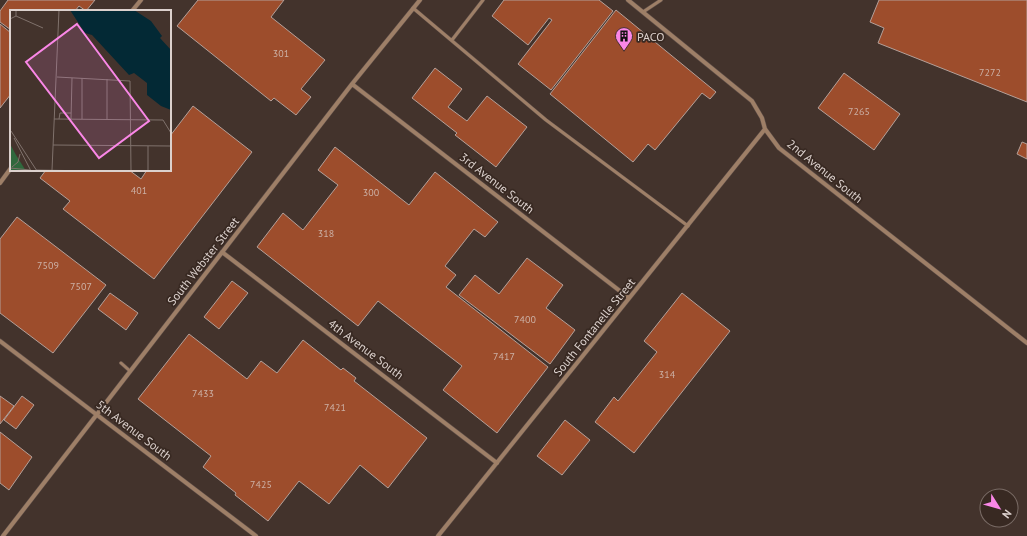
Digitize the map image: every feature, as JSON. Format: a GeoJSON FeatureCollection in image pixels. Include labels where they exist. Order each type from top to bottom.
{"type":"FeatureCollection","features":[{"type":"Feature","properties":{"kind":"street"},"geometry":{"type":"LineString","coordinates":[[133,10],[141,0]]}},
{"type":"Feature","properties":{"kind":"street","name":"South Webster Street"},"geometry":{"type":"LineString","coordinates":[[3,536],[352,84],[420,0]]}},
{"type":"Feature","properties":{"kind":"street","name":"2nd Avenue South"},"geometry":{"type":"LineString","coordinates":[[628,0],[752,101],[762,118],[765,129],[779,148],[1027,343]]}},
{"type":"Feature","properties":{"kind":"street","name":"3rd Avenue South"},"geometry":{"type":"LineString","coordinates":[[352,84],[630,298]]}},
{"type":"Feature","properties":{"kind":"street","name":"South Fontanelle Street"},"geometry":{"type":"LineString","coordinates":[[438,536],[765,129]]}},
{"type":"Feature","properties":{"kind":"street"},"geometry":{"type":"LineString","coordinates":[[0,183],[10,169]]}},
{"type":"Feature","properties":{"kind":"street","name":"4th Avenue South"},"geometry":{"type":"LineString","coordinates":[[222,252],[497,463]]}},
{"type":"Feature","properties":{"kind":"street","name":"5th Avenue South"},"geometry":{"type":"LineString","coordinates":[[0,341],[256,536]]}},
{"type":"Feature","properties":{"kind":"lane"},"geometry":{"type":"LineString","coordinates":[[452,40],[483,0]]}},
{"type":"Feature","properties":{"kind":"lane"},"geometry":{"type":"LineString","coordinates":[[643,12],[661,0]]}},
{"type":"Feature","properties":{"kind":"lane"},"geometry":{"type":"LineString","coordinates":[[413,8],[546,120],[688,226]]}},
{"type":"Feature","properties":{"kind":"lane"},"geometry":{"type":"LineString","coordinates":[[121,363],[130,371]]}},
{"type":"Feature","properties":{"kind":"building"},"geometry":{"type":"Polygon","coordinates":[[[8,0],[95,0],[87,10],[79,6],[76,10],[10,10],[10,29],[0,22],[0,11],[8,0]]]}},
{"type":"Feature","properties":{"kind":"building"},"geometry":{"type":"Polygon","coordinates":[[[198,0],[284,0],[271,17],[325,60],[301,89],[311,97],[296,115],[274,98],[271,101],[177,26],[198,0]]]}},
{"type":"Feature","properties":{"kind":"building"},"geometry":{"type":"Polygon","coordinates":[[[504,0],[599,0],[613,11],[551,90],[518,64],[552,20],[549,18],[528,45],[492,16],[504,0]]]}},
{"type":"Feature","properties":{"kind":"building"},"geometry":{"type":"Polygon","coordinates":[[[879,0],[1027,0],[1027,102],[878,43],[884,28],[870,22],[879,0]]]}},
{"type":"Feature","properties":{"kind":"building","name":"PACO"},"geometry":{"type":"Polygon","coordinates":[[[616,10],[716,92],[710,99],[702,93],[655,150],[648,144],[633,162],[550,94],[616,10]]]}},
{"type":"Feature","properties":{"kind":"building"},"geometry":{"type":"Polygon","coordinates":[[[0,24],[10,32],[10,95],[0,108],[0,24]]]}},
{"type":"Feature","properties":{"kind":"building"},"geometry":{"type":"Polygon","coordinates":[[[435,68],[462,89],[448,107],[467,121],[487,96],[527,127],[496,167],[455,135],[457,133],[412,98],[435,68]]]}},
{"type":"Feature","properties":{"kind":"building"},"geometry":{"type":"Polygon","coordinates":[[[844,73],[900,114],[874,150],[818,108],[844,73]]]}},
{"type":"Feature","properties":{"kind":"building"},"geometry":{"type":"Polygon","coordinates":[[[193,106],[252,152],[154,279],[63,209],[70,201],[40,178],[45,171],[130,171],[141,179],[146,171],[171,171],[171,135],[193,106]]]}},
{"type":"Feature","properties":{"kind":"building"},"geometry":{"type":"Polygon","coordinates":[[[1022,142],[1027,144],[1027,159],[1017,154],[1022,142]]]}},
{"type":"Feature","properties":{"kind":"building"},"geometry":{"type":"Polygon","coordinates":[[[335,147],[409,205],[435,172],[498,222],[485,237],[474,229],[445,266],[456,275],[446,287],[548,367],[497,433],[443,390],[462,366],[378,301],[358,326],[257,247],[283,213],[303,230],[338,185],[318,170],[335,147]]]}},
{"type":"Feature","properties":{"kind":"building"},"geometry":{"type":"Polygon","coordinates":[[[17,217],[106,285],[53,353],[0,313],[0,239],[17,217]]]}},
{"type":"Feature","properties":{"kind":"building"},"geometry":{"type":"Polygon","coordinates":[[[527,258],[563,285],[546,308],[575,330],[550,364],[459,295],[475,275],[499,294],[527,258]]]}},
{"type":"Feature","properties":{"kind":"building"},"geometry":{"type":"Polygon","coordinates":[[[232,281],[248,293],[219,329],[204,317],[232,281]]]}},
{"type":"Feature","properties":{"kind":"building"},"geometry":{"type":"Polygon","coordinates":[[[110,293],[138,313],[126,330],[98,309],[110,293]]]}},
{"type":"Feature","properties":{"kind":"building"},"geometry":{"type":"Polygon","coordinates":[[[682,293],[730,331],[634,453],[595,422],[614,397],[618,401],[657,352],[644,341],[682,293]]]}},
{"type":"Feature","properties":{"kind":"building"},"geometry":{"type":"Polygon","coordinates":[[[189,334],[247,379],[261,361],[277,373],[303,340],[341,370],[343,368],[356,378],[354,381],[427,438],[388,488],[360,465],[329,504],[299,481],[268,521],[203,467],[211,456],[138,399],[189,334]]]}},
{"type":"Feature","properties":{"kind":"building"},"geometry":{"type":"Polygon","coordinates":[[[0,396],[14,406],[0,424],[0,396]]]}},
{"type":"Feature","properties":{"kind":"building"},"geometry":{"type":"Polygon","coordinates":[[[22,396],[34,405],[16,429],[4,420],[22,396]]]}},
{"type":"Feature","properties":{"kind":"building"},"geometry":{"type":"Polygon","coordinates":[[[565,420],[590,440],[562,475],[537,456],[565,420]]]}},
{"type":"Feature","properties":{"kind":"building"},"geometry":{"type":"Polygon","coordinates":[[[0,432],[32,457],[9,490],[0,483],[0,432]]]}},
{"type":"Feature","properties":{"kind":"place","name":"PACO"},"geometry":{"type":"Point","coordinates":[624,51]}}]}
